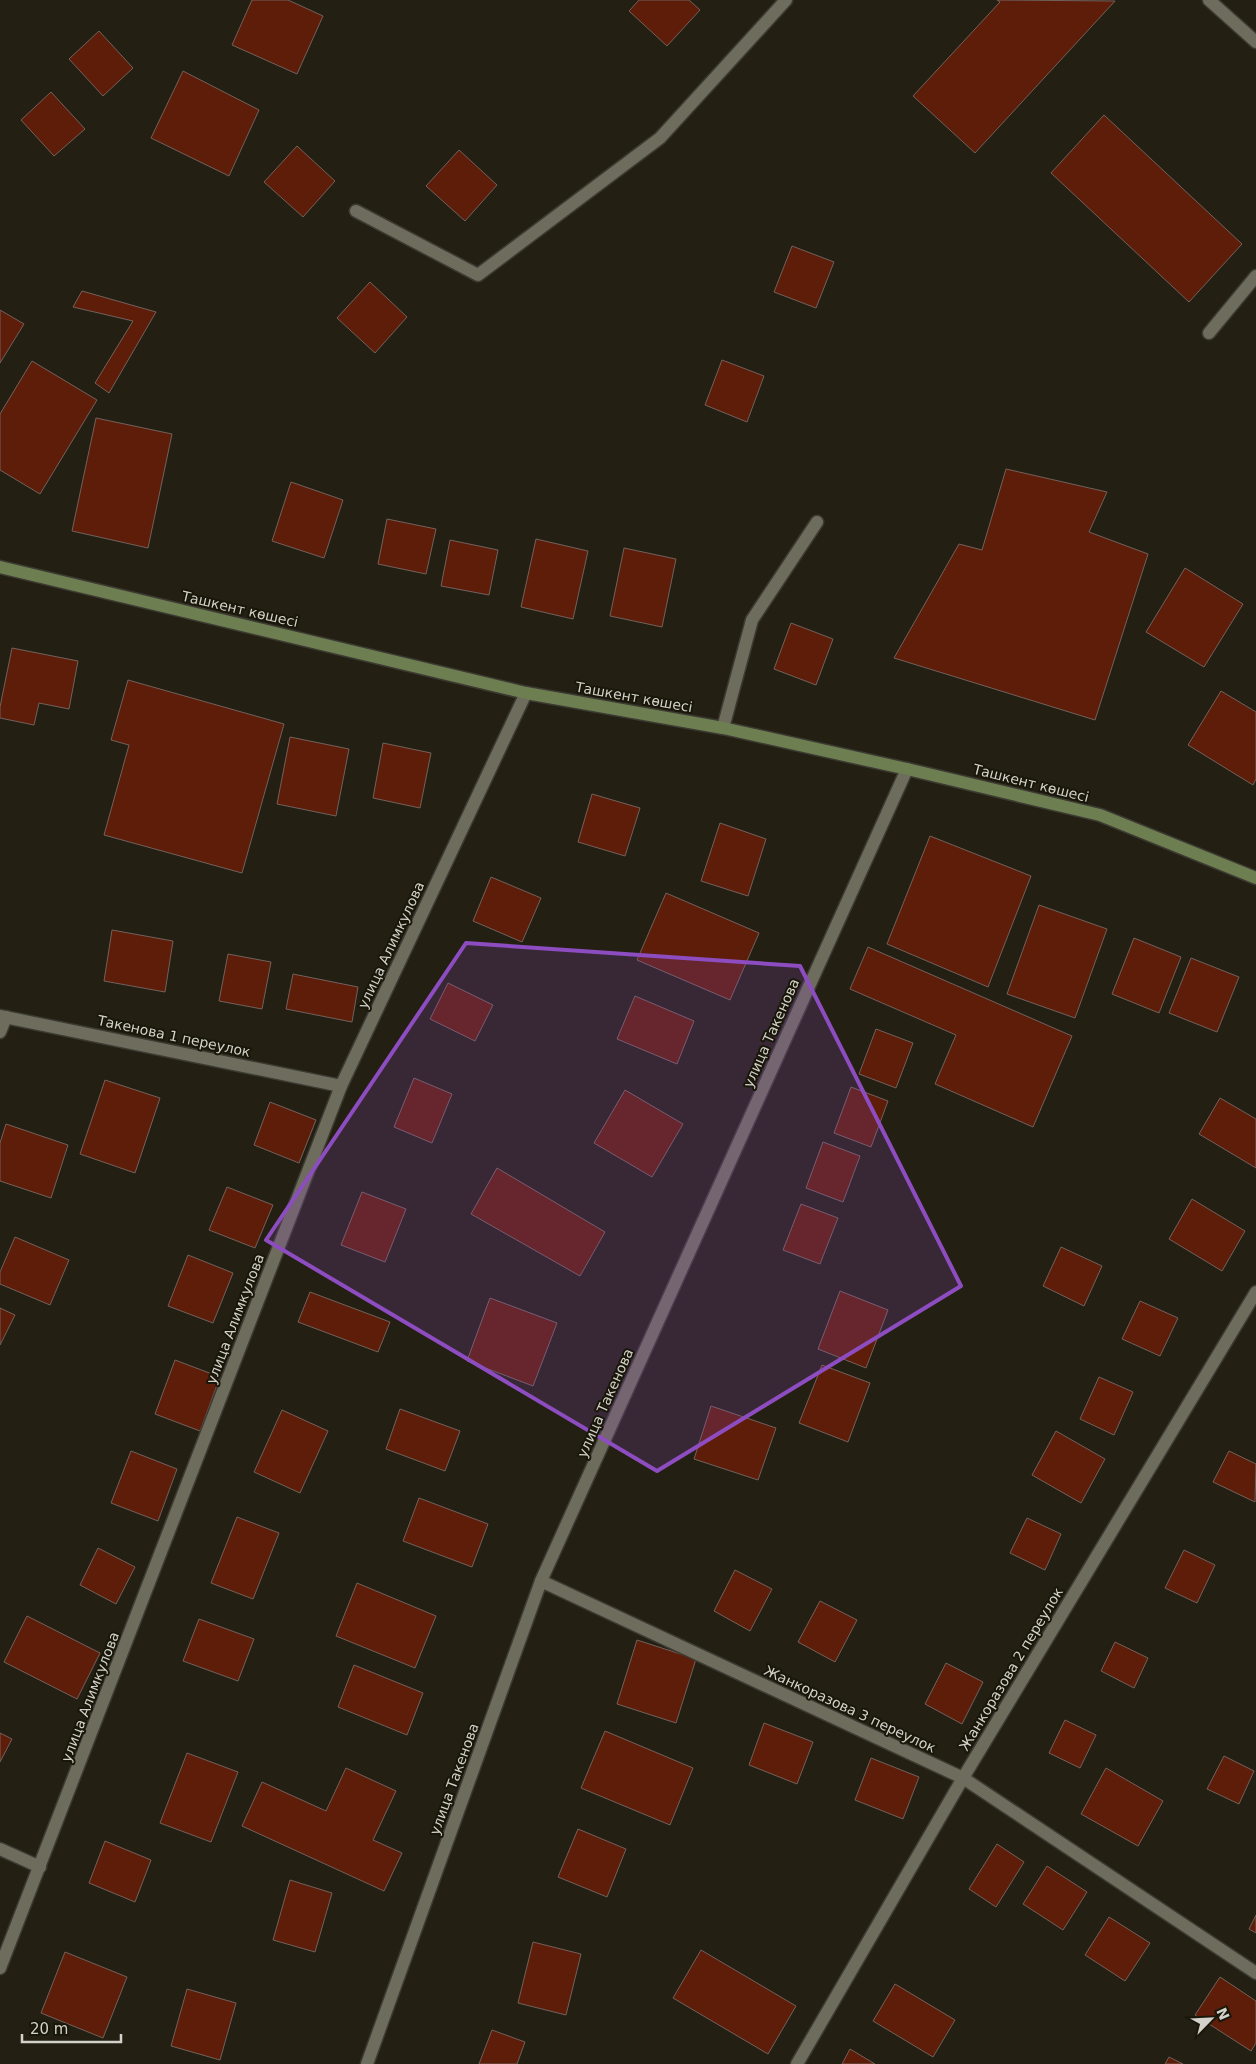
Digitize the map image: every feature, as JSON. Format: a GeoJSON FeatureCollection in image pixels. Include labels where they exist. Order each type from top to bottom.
{"type":"FeatureCollection","features":[{"type":"Feature","properties":{"kind":"main road","name":"Ташкент көшесі"},"geometry":{"type":"LineString","coordinates":[[0,567],[526,693],[723,728],[1100,815],[1256,878]]}},
{"type":"Feature","properties":{"kind":"street"},"geometry":{"type":"LineString","coordinates":[[356,211],[478,275],[660,138],[786,0]]}},
{"type":"Feature","properties":{"kind":"street"},"geometry":{"type":"LineString","coordinates":[[1209,0],[1256,42]]}},
{"type":"Feature","properties":{"kind":"street"},"geometry":{"type":"LineString","coordinates":[[1209,333],[1256,276]]}},
{"type":"Feature","properties":{"kind":"street"},"geometry":{"type":"LineString","coordinates":[[723,728],[752,620],[817,522]]}},
{"type":"Feature","properties":{"kind":"street","name":"улица Алимкулова"},"geometry":{"type":"LineString","coordinates":[[0,1968],[341,1086],[526,693]]}},
{"type":"Feature","properties":{"kind":"street","name":"улица Такенова"},"geometry":{"type":"LineString","coordinates":[[367,2064],[541,1581],[907,769]]}},
{"type":"Feature","properties":{"kind":"street"},"geometry":{"type":"LineString","coordinates":[[0,1032],[3,1016]]}},
{"type":"Feature","properties":{"kind":"street","name":"Такенова 1 переулок"},"geometry":{"type":"LineString","coordinates":[[3,1016],[341,1086]]}},
{"type":"Feature","properties":{"kind":"street","name":"Жанкоразова 2 переулок"},"geometry":{"type":"LineString","coordinates":[[796,2064],[963,1778],[1256,1292]]}},
{"type":"Feature","properties":{"kind":"street","name":"Жанкоразова 3 переулок"},"geometry":{"type":"LineString","coordinates":[[541,1581],[963,1778],[1256,1973]]}},
{"type":"Feature","properties":{"kind":"street"},"geometry":{"type":"LineString","coordinates":[[0,1849],[40,1867]]}},
{"type":"Feature","properties":{"kind":"highlighted area"},"geometry":{"type":"Polygon","coordinates":[[[466,943],[800,966],[961,1286],[657,1471],[266,1240],[466,943]]]}},
{"type":"Feature","properties":{"kind":"building"},"geometry":{"type":"Polygon","coordinates":[[[252,0],[288,0],[323,16],[297,74],[232,45],[252,0]]]}},
{"type":"Feature","properties":{"kind":"building"},"geometry":{"type":"Polygon","coordinates":[[[639,0],[689,0],[700,10],[667,46],[629,11],[639,0]]]}},
{"type":"Feature","properties":{"kind":"building"},"geometry":{"type":"Polygon","coordinates":[[[997,0],[1115,1],[975,153],[913,96],[1000,2],[997,0]]]}},
{"type":"Feature","properties":{"kind":"building"},"geometry":{"type":"Polygon","coordinates":[[[99,31],[133,68],[103,96],[69,59],[99,31]]]}},
{"type":"Feature","properties":{"kind":"building"},"geometry":{"type":"Polygon","coordinates":[[[183,71],[259,110],[229,176],[151,138],[183,71]]]}},
{"type":"Feature","properties":{"kind":"building"},"geometry":{"type":"Polygon","coordinates":[[[51,92],[85,129],[54,156],[21,120],[51,92]]]}},
{"type":"Feature","properties":{"kind":"building"},"geometry":{"type":"Polygon","coordinates":[[[1104,115],[1242,244],[1189,302],[1051,173],[1104,115]]]}},
{"type":"Feature","properties":{"kind":"building"},"geometry":{"type":"Polygon","coordinates":[[[297,146],[335,181],[303,217],[264,182],[297,146]]]}},
{"type":"Feature","properties":{"kind":"building"},"geometry":{"type":"Polygon","coordinates":[[[459,150],[497,185],[465,221],[426,186],[459,150]]]}},
{"type":"Feature","properties":{"kind":"building"},"geometry":{"type":"Polygon","coordinates":[[[792,246],[834,262],[816,308],[774,292],[792,246]]]}},
{"type":"Feature","properties":{"kind":"building"},"geometry":{"type":"Polygon","coordinates":[[[370,282],[407,317],[375,353],[337,318],[370,282]]]}},
{"type":"Feature","properties":{"kind":"building"},"geometry":{"type":"Polygon","coordinates":[[[82,291],[156,312],[109,393],[95,383],[133,321],[73,307],[82,291]]]}},
{"type":"Feature","properties":{"kind":"building"},"geometry":{"type":"Polygon","coordinates":[[[0,310],[24,324],[0,363],[0,310]]]}},
{"type":"Feature","properties":{"kind":"building"},"geometry":{"type":"Polygon","coordinates":[[[722,360],[764,376],[747,422],[705,405],[722,360]]]}},
{"type":"Feature","properties":{"kind":"building"},"geometry":{"type":"Polygon","coordinates":[[[32,361],[97,400],[40,494],[0,470],[0,414],[32,361]]]}},
{"type":"Feature","properties":{"kind":"building"},"geometry":{"type":"Polygon","coordinates":[[[96,418],[172,434],[148,548],[72,531],[96,418]]]}},
{"type":"Feature","properties":{"kind":"building"},"geometry":{"type":"Polygon","coordinates":[[[1006,469],[1107,492],[1089,532],[1148,554],[1095,720],[894,658],[959,544],[982,550],[1006,469]]]}},
{"type":"Feature","properties":{"kind":"building"},"geometry":{"type":"Polygon","coordinates":[[[291,482],[343,500],[324,558],[272,541],[291,482]]]}},
{"type":"Feature","properties":{"kind":"building"},"geometry":{"type":"Polygon","coordinates":[[[387,519],[436,529],[426,574],[378,564],[387,519]]]}},
{"type":"Feature","properties":{"kind":"building"},"geometry":{"type":"Polygon","coordinates":[[[536,539],[588,551],[573,619],[521,607],[536,539]]]}},
{"type":"Feature","properties":{"kind":"building"},"geometry":{"type":"Polygon","coordinates":[[[450,540],[498,550],[489,595],[441,586],[450,540]]]}},
{"type":"Feature","properties":{"kind":"building"},"geometry":{"type":"Polygon","coordinates":[[[624,548],[676,559],[662,627],[610,616],[624,548]]]}},
{"type":"Feature","properties":{"kind":"building"},"geometry":{"type":"Polygon","coordinates":[[[1185,568],[1243,604],[1204,667],[1146,632],[1185,568]]]}},
{"type":"Feature","properties":{"kind":"building"},"geometry":{"type":"Polygon","coordinates":[[[791,623],[833,639],[816,685],[774,669],[791,623]]]}},
{"type":"Feature","properties":{"kind":"building"},"geometry":{"type":"Polygon","coordinates":[[[12,648],[78,661],[69,709],[39,703],[34,725],[0,718],[0,707],[12,648]]]}},
{"type":"Feature","properties":{"kind":"building"},"geometry":{"type":"Polygon","coordinates":[[[128,680],[284,724],[242,873],[104,835],[129,745],[111,740],[128,680]]]}},
{"type":"Feature","properties":{"kind":"building"},"geometry":{"type":"Polygon","coordinates":[[[1221,691],[1256,712],[1256,779],[1253,785],[1188,745],[1221,691]]]}},
{"type":"Feature","properties":{"kind":"building"},"geometry":{"type":"Polygon","coordinates":[[[290,737],[349,749],[336,816],[277,804],[290,737]]]}},
{"type":"Feature","properties":{"kind":"building"},"geometry":{"type":"Polygon","coordinates":[[[383,743],[431,753],[420,808],[373,798],[383,743]]]}},
{"type":"Feature","properties":{"kind":"building"},"geometry":{"type":"Polygon","coordinates":[[[592,794],[640,808],[625,856],[578,842],[592,794]]]}},
{"type":"Feature","properties":{"kind":"building"},"geometry":{"type":"Polygon","coordinates":[[[720,823],[766,839],[748,896],[701,881],[720,823]]]}},
{"type":"Feature","properties":{"kind":"building"},"geometry":{"type":"Polygon","coordinates":[[[930,836],[1031,876],[988,987],[887,944],[930,836]]]}},
{"type":"Feature","properties":{"kind":"building"},"geometry":{"type":"Polygon","coordinates":[[[491,877],[541,898],[522,942],[473,921],[491,877]]]}},
{"type":"Feature","properties":{"kind":"building"},"geometry":{"type":"Polygon","coordinates":[[[666,893],[759,933],[730,1000],[637,960],[666,893]]]}},
{"type":"Feature","properties":{"kind":"building"},"geometry":{"type":"Polygon","coordinates":[[[1039,905],[1107,929],[1075,1018],[1007,994],[1039,905]]]}},
{"type":"Feature","properties":{"kind":"building"},"geometry":{"type":"Polygon","coordinates":[[[112,930],[173,941],[165,992],[104,981],[112,930]]]}},
{"type":"Feature","properties":{"kind":"building"},"geometry":{"type":"Polygon","coordinates":[[[1134,938],[1181,957],[1159,1013],[1112,994],[1134,938]]]}},
{"type":"Feature","properties":{"kind":"building"},"geometry":{"type":"Polygon","coordinates":[[[868,947],[1072,1036],[1033,1127],[935,1084],[956,1035],[850,989],[868,947]]]}},
{"type":"Feature","properties":{"kind":"building"},"geometry":{"type":"Polygon","coordinates":[[[228,954],[271,962],[262,1009],[219,1001],[228,954]]]}},
{"type":"Feature","properties":{"kind":"building"},"geometry":{"type":"Polygon","coordinates":[[[1191,958],[1239,977],[1217,1032],[1169,1013],[1191,958]]]}},
{"type":"Feature","properties":{"kind":"building"},"geometry":{"type":"Polygon","coordinates":[[[293,974],[358,987],[352,1022],[286,1009],[293,974]]]}},
{"type":"Feature","properties":{"kind":"building"},"geometry":{"type":"Polygon","coordinates":[[[448,983],[493,1005],[475,1041],[430,1019],[448,983]]]}},
{"type":"Feature","properties":{"kind":"building"},"geometry":{"type":"Polygon","coordinates":[[[635,996],[694,1021],[677,1064],[617,1039],[635,996]]]}},
{"type":"Feature","properties":{"kind":"building"},"geometry":{"type":"Polygon","coordinates":[[[876,1029],[913,1043],[896,1088],[859,1074],[876,1029]]]}},
{"type":"Feature","properties":{"kind":"building"},"geometry":{"type":"Polygon","coordinates":[[[414,1078],[452,1094],[432,1143],[394,1127],[414,1078]]]}},
{"type":"Feature","properties":{"kind":"building"},"geometry":{"type":"Polygon","coordinates":[[[105,1080],[160,1098],[135,1173],[80,1154],[105,1080]]]}},
{"type":"Feature","properties":{"kind":"building"},"geometry":{"type":"Polygon","coordinates":[[[851,1087],[888,1101],[871,1147],[834,1133],[851,1087]]]}},
{"type":"Feature","properties":{"kind":"building"},"geometry":{"type":"Polygon","coordinates":[[[625,1090],[683,1124],[652,1177],[594,1143],[625,1090]]]}},
{"type":"Feature","properties":{"kind":"building"},"geometry":{"type":"Polygon","coordinates":[[[1220,1098],[1256,1119],[1256,1168],[1199,1134],[1220,1098]]]}},
{"type":"Feature","properties":{"kind":"building"},"geometry":{"type":"Polygon","coordinates":[[[270,1102],[316,1120],[299,1163],[254,1145],[270,1102]]]}},
{"type":"Feature","properties":{"kind":"building"},"geometry":{"type":"Polygon","coordinates":[[[6,1124],[68,1145],[51,1198],[0,1181],[0,1143],[6,1124]]]}},
{"type":"Feature","properties":{"kind":"building"},"geometry":{"type":"Polygon","coordinates":[[[823,1142],[860,1156],[843,1202],[806,1188],[823,1142]]]}},
{"type":"Feature","properties":{"kind":"building"},"geometry":{"type":"Polygon","coordinates":[[[497,1168],[605,1232],[580,1276],[471,1214],[497,1168]]]}},
{"type":"Feature","properties":{"kind":"building"},"geometry":{"type":"Polygon","coordinates":[[[227,1187],[273,1205],[255,1248],[209,1230],[227,1187]]]}},
{"type":"Feature","properties":{"kind":"building"},"geometry":{"type":"Polygon","coordinates":[[[362,1192],[406,1209],[385,1262],[341,1245],[362,1192]]]}},
{"type":"Feature","properties":{"kind":"building"},"geometry":{"type":"Polygon","coordinates":[[[1192,1199],[1245,1231],[1222,1271],[1169,1239],[1192,1199]]]}},
{"type":"Feature","properties":{"kind":"building"},"geometry":{"type":"Polygon","coordinates":[[[801,1204],[838,1218],[820,1264],[783,1250],[801,1204]]]}},
{"type":"Feature","properties":{"kind":"building"},"geometry":{"type":"Polygon","coordinates":[[[15,1237],[69,1260],[50,1305],[0,1284],[0,1272],[15,1237]]]}},
{"type":"Feature","properties":{"kind":"building"},"geometry":{"type":"Polygon","coordinates":[[[1061,1247],[1102,1266],[1084,1306],[1043,1286],[1061,1247]]]}},
{"type":"Feature","properties":{"kind":"building"},"geometry":{"type":"Polygon","coordinates":[[[188,1255],[233,1273],[213,1323],[168,1306],[188,1255]]]}},
{"type":"Feature","properties":{"kind":"building"},"geometry":{"type":"Polygon","coordinates":[[[840,1291],[888,1310],[866,1368],[818,1349],[840,1291]]]}},
{"type":"Feature","properties":{"kind":"building"},"geometry":{"type":"Polygon","coordinates":[[[310,1292],[390,1322],[378,1352],[298,1322],[310,1292]]]}},
{"type":"Feature","properties":{"kind":"building"},"geometry":{"type":"Polygon","coordinates":[[[490,1298],[557,1323],[533,1386],[467,1361],[490,1298]]]}},
{"type":"Feature","properties":{"kind":"building"},"geometry":{"type":"Polygon","coordinates":[[[1140,1301],[1178,1318],[1160,1356],[1122,1339],[1140,1301]]]}},
{"type":"Feature","properties":{"kind":"building"},"geometry":{"type":"Polygon","coordinates":[[[0,1308],[15,1315],[0,1345],[0,1308]]]}},
{"type":"Feature","properties":{"kind":"building"},"geometry":{"type":"Polygon","coordinates":[[[175,1360],[220,1377],[200,1431],[155,1414],[175,1360]]]}},
{"type":"Feature","properties":{"kind":"building"},"geometry":{"type":"Polygon","coordinates":[[[822,1365],[870,1383],[848,1442],[799,1423],[822,1365]]]}},
{"type":"Feature","properties":{"kind":"building"},"geometry":{"type":"Polygon","coordinates":[[[1099,1377],[1133,1392],[1114,1435],[1080,1419],[1099,1377]]]}},
{"type":"Feature","properties":{"kind":"building"},"geometry":{"type":"Polygon","coordinates":[[[711,1406],[776,1428],[758,1480],[694,1459],[711,1406]]]}},
{"type":"Feature","properties":{"kind":"building"},"geometry":{"type":"Polygon","coordinates":[[[400,1409],[460,1431],[445,1471],[386,1449],[400,1409]]]}},
{"type":"Feature","properties":{"kind":"building"},"geometry":{"type":"Polygon","coordinates":[[[282,1410],[328,1431],[300,1493],[254,1472],[282,1410]]]}},
{"type":"Feature","properties":{"kind":"building"},"geometry":{"type":"Polygon","coordinates":[[[1056,1431],[1105,1459],[1081,1503],[1032,1475],[1056,1431]]]}},
{"type":"Feature","properties":{"kind":"building"},"geometry":{"type":"Polygon","coordinates":[[[131,1451],[177,1469],[158,1521],[111,1503],[131,1451]]]}},
{"type":"Feature","properties":{"kind":"building"},"geometry":{"type":"Polygon","coordinates":[[[1229,1451],[1256,1464],[1255,1502],[1213,1482],[1229,1451]]]}},
{"type":"Feature","properties":{"kind":"building"},"geometry":{"type":"Polygon","coordinates":[[[419,1498],[488,1524],[472,1567],[403,1541],[419,1498]]]}},
{"type":"Feature","properties":{"kind":"building"},"geometry":{"type":"Polygon","coordinates":[[[237,1517],[279,1533],[253,1599],[211,1583],[237,1517]]]}},
{"type":"Feature","properties":{"kind":"building"},"geometry":{"type":"Polygon","coordinates":[[[1027,1518],[1061,1534],[1045,1570],[1010,1553],[1027,1518]]]}},
{"type":"Feature","properties":{"kind":"building"},"geometry":{"type":"Polygon","coordinates":[[[98,1548],[135,1567],[116,1604],[80,1585],[98,1548]]]}},
{"type":"Feature","properties":{"kind":"building"},"geometry":{"type":"Polygon","coordinates":[[[1184,1550],[1215,1565],[1197,1603],[1165,1588],[1184,1550]]]}},
{"type":"Feature","properties":{"kind":"building"},"geometry":{"type":"Polygon","coordinates":[[[735,1570],[772,1589],[750,1631],[714,1611],[735,1570]]]}},
{"type":"Feature","properties":{"kind":"building"},"geometry":{"type":"Polygon","coordinates":[[[357,1583],[436,1616],[415,1668],[336,1636],[357,1583]]]}},
{"type":"Feature","properties":{"kind":"building"},"geometry":{"type":"Polygon","coordinates":[[[820,1601],[857,1620],[835,1662],[798,1642],[820,1601]]]}},
{"type":"Feature","properties":{"kind":"building"},"geometry":{"type":"Polygon","coordinates":[[[27,1616],[100,1653],[77,1699],[4,1662],[27,1616]]]}},
{"type":"Feature","properties":{"kind":"building"},"geometry":{"type":"Polygon","coordinates":[[[199,1619],[254,1639],[238,1681],[183,1661],[199,1619]]]}},
{"type":"Feature","properties":{"kind":"building"},"geometry":{"type":"Polygon","coordinates":[[[637,1640],[696,1659],[676,1723],[617,1704],[637,1640]]]}},
{"type":"Feature","properties":{"kind":"building"},"geometry":{"type":"Polygon","coordinates":[[[1115,1642],[1148,1658],[1134,1688],[1101,1671],[1115,1642]]]}},
{"type":"Feature","properties":{"kind":"building"},"geometry":{"type":"Polygon","coordinates":[[[946,1663],[983,1682],[962,1724],[925,1704],[946,1663]]]}},
{"type":"Feature","properties":{"kind":"building"},"geometry":{"type":"Polygon","coordinates":[[[354,1665],[423,1693],[407,1735],[338,1707],[354,1665]]]}},
{"type":"Feature","properties":{"kind":"building"},"geometry":{"type":"Polygon","coordinates":[[[1065,1720],[1096,1735],[1080,1768],[1049,1753],[1065,1720]]]}},
{"type":"Feature","properties":{"kind":"building"},"geometry":{"type":"Polygon","coordinates":[[[764,1723],[813,1742],[797,1784],[749,1765],[764,1723]]]}},
{"type":"Feature","properties":{"kind":"building"},"geometry":{"type":"Polygon","coordinates":[[[605,1731],[693,1768],[670,1825],[581,1788],[605,1731]]]}},
{"type":"Feature","properties":{"kind":"building"},"geometry":{"type":"Polygon","coordinates":[[[0,1733],[12,1739],[0,1762],[0,1733]]]}},
{"type":"Feature","properties":{"kind":"building"},"geometry":{"type":"Polygon","coordinates":[[[187,1753],[238,1772],[211,1842],[160,1823],[187,1753]]]}},
{"type":"Feature","properties":{"kind":"building"},"geometry":{"type":"Polygon","coordinates":[[[1224,1756],[1254,1771],[1239,1804],[1207,1789],[1224,1756]]]}},
{"type":"Feature","properties":{"kind":"building"},"geometry":{"type":"Polygon","coordinates":[[[871,1758],[919,1777],[903,1819],[855,1800],[871,1758]]]}},
{"type":"Feature","properties":{"kind":"building"},"geometry":{"type":"Polygon","coordinates":[[[346,1768],[396,1791],[373,1840],[402,1853],[384,1891],[242,1826],[262,1782],[326,1811],[346,1768]]]}},
{"type":"Feature","properties":{"kind":"building"},"geometry":{"type":"Polygon","coordinates":[[[1106,1768],[1163,1801],[1138,1846],[1081,1814],[1106,1768]]]}},
{"type":"Feature","properties":{"kind":"building"},"geometry":{"type":"Polygon","coordinates":[[[578,1829],[626,1849],[607,1897],[558,1877],[578,1829]]]}},
{"type":"Feature","properties":{"kind":"building"},"geometry":{"type":"Polygon","coordinates":[[[105,1841],[151,1860],[135,1902],[89,1883],[105,1841]]]}},
{"type":"Feature","properties":{"kind":"building"},"geometry":{"type":"Polygon","coordinates":[[[997,1844],[1024,1862],[996,1907],[969,1889],[997,1844]]]}},
{"type":"Feature","properties":{"kind":"building"},"geometry":{"type":"Polygon","coordinates":[[[1047,1866],[1087,1892],[1063,1930],[1023,1904],[1047,1866]]]}},
{"type":"Feature","properties":{"kind":"building"},"geometry":{"type":"Polygon","coordinates":[[[290,1880],[332,1893],[315,1952],[273,1940],[290,1880]]]}},
{"type":"Feature","properties":{"kind":"building"},"geometry":{"type":"Polygon","coordinates":[[[1256,1915],[1256,1933],[1249,1929],[1256,1915]]]}},
{"type":"Feature","properties":{"kind":"building"},"geometry":{"type":"Polygon","coordinates":[[[1109,1917],[1150,1943],[1125,1981],[1085,1955],[1109,1917]]]}},
{"type":"Feature","properties":{"kind":"building"},"geometry":{"type":"Polygon","coordinates":[[[533,1942],[581,1954],[566,2015],[518,2003],[533,1942]]]}},
{"type":"Feature","properties":{"kind":"building"},"geometry":{"type":"Polygon","coordinates":[[[701,1950],[796,2006],[768,2054],[673,1998],[701,1950]]]}},
{"type":"Feature","properties":{"kind":"building"},"geometry":{"type":"Polygon","coordinates":[[[65,1952],[127,1977],[103,2038],[41,2013],[65,1952]]]}},
{"type":"Feature","properties":{"kind":"building"},"geometry":{"type":"Polygon","coordinates":[[[1220,1977],[1256,2001],[1256,2043],[1251,2051],[1195,2015],[1220,1977]]]}},
{"type":"Feature","properties":{"kind":"building"},"geometry":{"type":"Polygon","coordinates":[[[895,1984],[955,2020],[933,2057],[873,2021],[895,1984]]]}},
{"type":"Feature","properties":{"kind":"building"},"geometry":{"type":"Polygon","coordinates":[[[187,1989],[236,2003],[220,2060],[171,2046],[187,1989]]]}},
{"type":"Feature","properties":{"kind":"building"},"geometry":{"type":"Polygon","coordinates":[[[492,2030],[525,2042],[517,2064],[479,2064],[492,2030]]]}},
{"type":"Feature","properties":{"kind":"building"},"geometry":{"type":"Polygon","coordinates":[[[850,2049],[875,2064],[842,2064],[850,2049]]]}},
{"type":"Feature","properties":{"kind":"building"},"geometry":{"type":"Polygon","coordinates":[[[1169,2057],[1183,2064],[1165,2064],[1169,2057]]]}}]}
